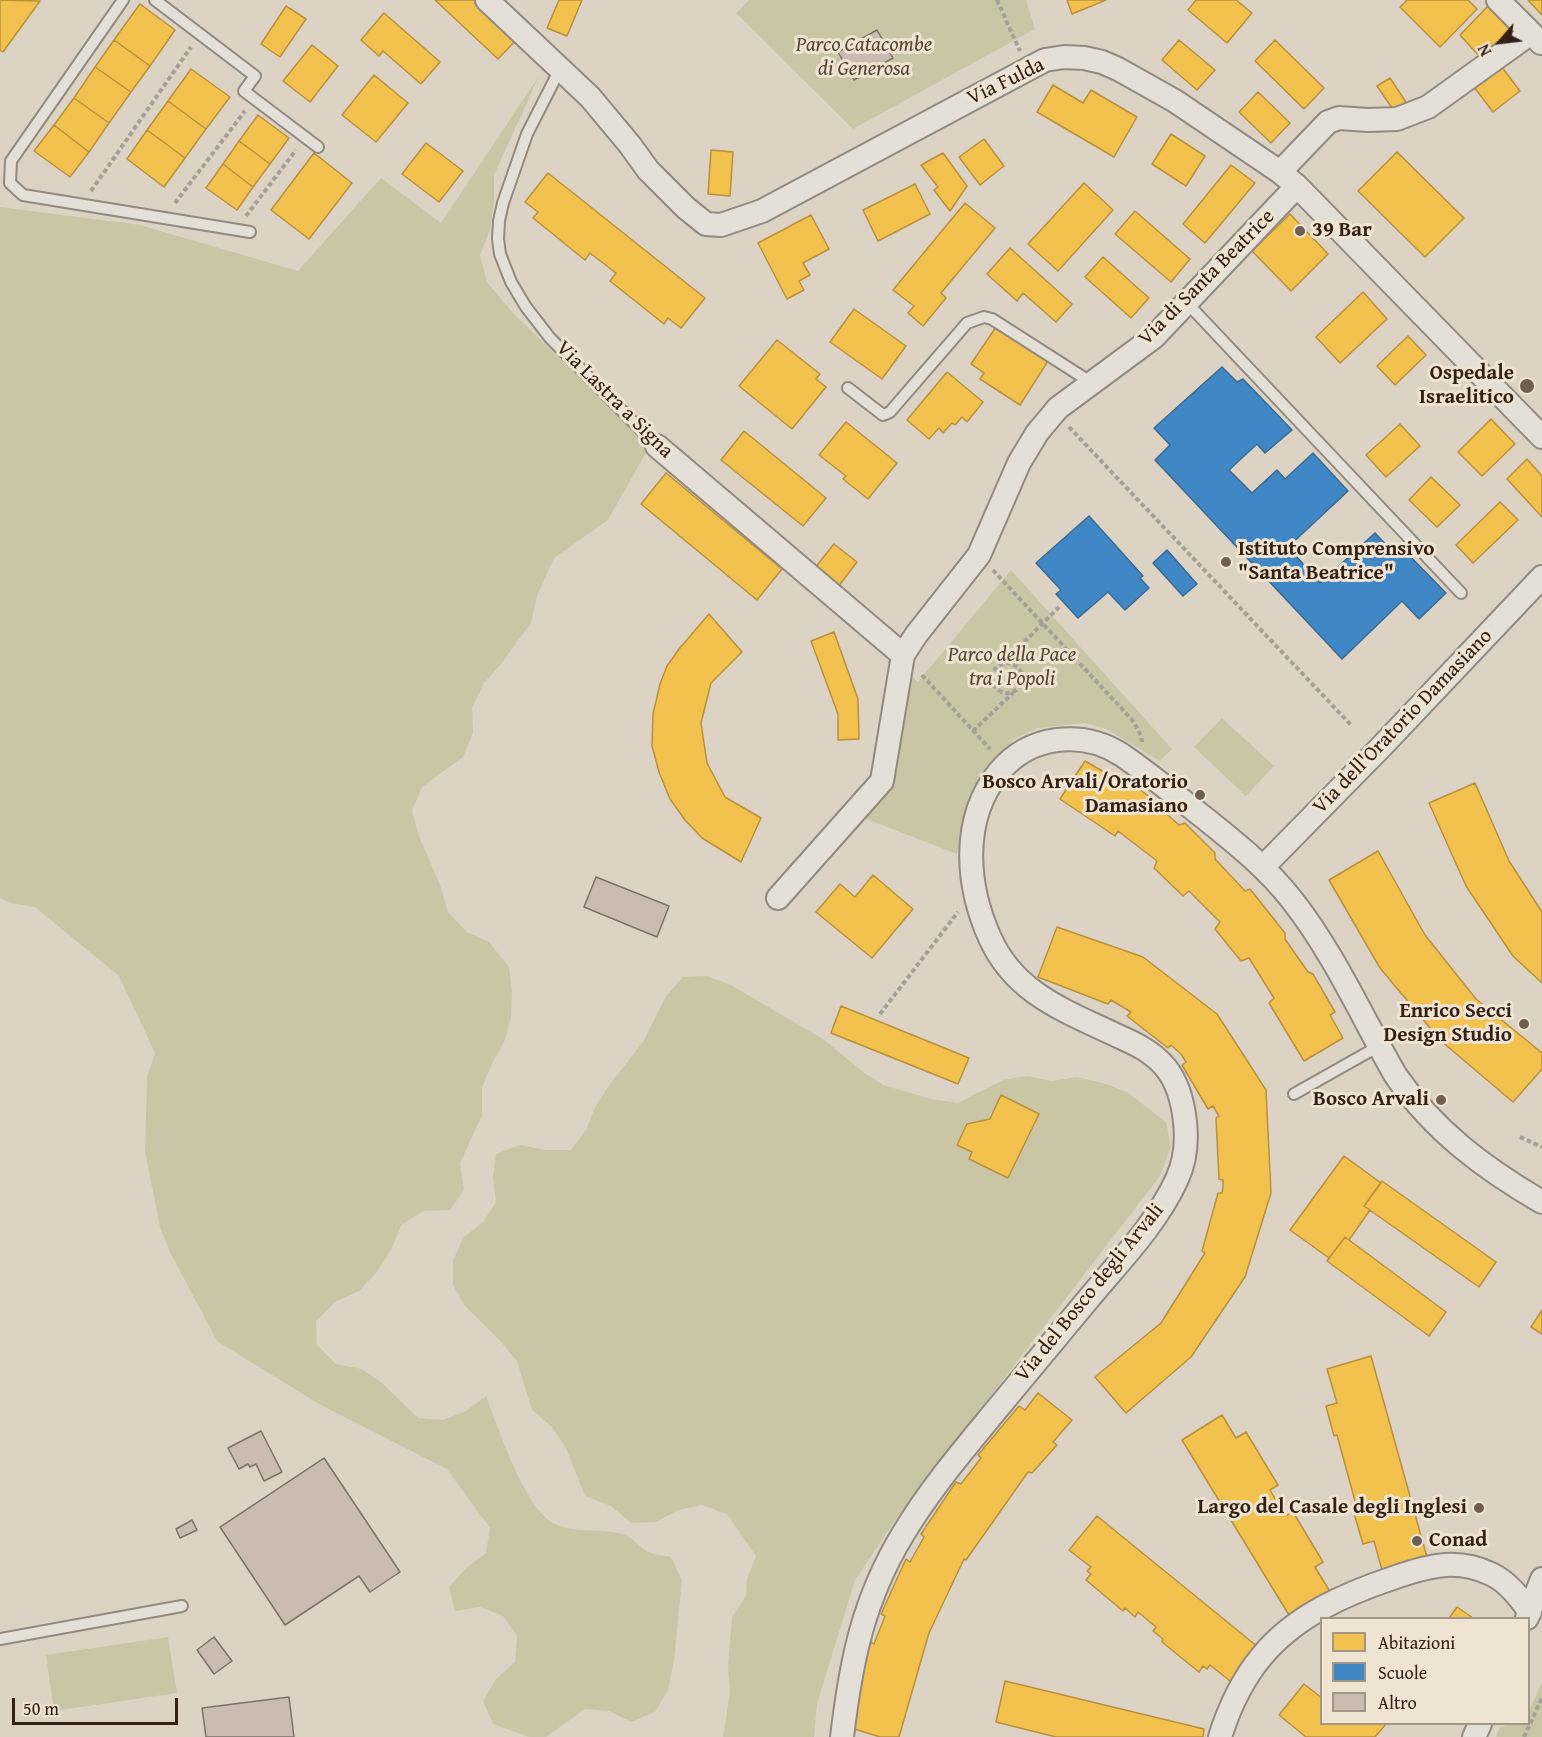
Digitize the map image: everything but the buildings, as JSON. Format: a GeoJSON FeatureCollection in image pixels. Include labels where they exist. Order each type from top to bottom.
{"type":"FeatureCollection","features":[{"type":"Feature","properties":{"kind":"street","name":"Via Fulda"},"geometry":{"type":"LineString","coordinates":[[487,0],[590,97],[648,170],[686,208],[706,224],[721,225],[762,211],[1045,60],[1084,57],[1102,62],[1175,101],[1289,179],[1542,437]]}},
{"type":"Feature","properties":{"kind":"street"},"geometry":{"type":"LineString","coordinates":[[1498,0],[1537,38]]}},
{"type":"Feature","properties":{"kind":"street","name":"Via di Santa Beatrice"},"geometry":{"type":"LineString","coordinates":[[778,898],[882,781],[903,655],[979,555],[1019,463],[1037,432],[1058,408],[1154,337],[1187,303],[1289,179],[1328,122],[1338,118],[1368,120],[1397,118],[1428,107],[1537,38]]}},
{"type":"Feature","properties":{"kind":"street","name":"Via Lastra a Signa"},"geometry":{"type":"LineString","coordinates":[[657,446],[903,655]]}},
{"type":"Feature","properties":{"kind":"street","name":"Via dell'Oratorio Damasiano"},"geometry":{"type":"LineString","coordinates":[[1263,867],[1382,746],[1542,577]]}},
{"type":"Feature","properties":{"kind":"street","name":"Via del Bosco degli Arvali"},"geometry":{"type":"LineString","coordinates":[[842,1737],[850,1677],[865,1616],[874,1588],[902,1536],[958,1457],[1141,1234],[1176,1181],[1185,1150],[1186,1130],[1182,1102],[1173,1078],[1157,1058],[1138,1045],[1045,1000],[1016,979],[989,937],[975,889],[971,844],[975,816],[986,792],[1005,765],[1016,755],[1043,742],[1069,739],[1089,741],[1108,747],[1137,766],[1230,838],[1263,867],[1290,896],[1313,929],[1403,1084],[1442,1130],[1479,1163],[1542,1202]]}},
{"type":"Feature","properties":{"kind":"street"},"geometry":{"type":"LineString","coordinates":[[1220,1737],[1234,1700],[1253,1667],[1275,1641],[1296,1624],[1362,1588],[1418,1570],[1456,1565],[1492,1575],[1515,1592],[1529,1615]]}},
{"type":"Feature","properties":{"kind":"street"},"geometry":{"type":"LineString","coordinates":[[1529,1615],[1542,1580]]}},
{"type":"Feature","properties":{"kind":"lane"},"geometry":{"type":"LineString","coordinates":[[123,0],[11,161],[10,183],[23,195],[250,232]]}},
{"type":"Feature","properties":{"kind":"lane"},"geometry":{"type":"LineString","coordinates":[[155,0],[255,76],[244,91],[318,147]]}},
{"type":"Feature","properties":{"kind":"lane","name":"Via Lastra a Signa"},"geometry":{"type":"LineString","coordinates":[[560,69],[527,134],[503,203],[499,221],[500,254],[511,282],[526,308],[550,338],[657,446]]}},
{"type":"Feature","properties":{"kind":"lane"},"geometry":{"type":"LineString","coordinates":[[1187,303],[1461,593]]}},
{"type":"Feature","properties":{"kind":"lane"},"geometry":{"type":"LineString","coordinates":[[848,388],[883,416],[890,412],[967,323],[984,317],[993,319],[1092,383]]}},
{"type":"Feature","properties":{"kind":"lane"},"geometry":{"type":"LineString","coordinates":[[1294,1094],[1380,1046]]}},
{"type":"Feature","properties":{"kind":"lane"},"geometry":{"type":"LineString","coordinates":[[0,1639],[182,1606]]}},
{"type":"Feature","properties":{"kind":"path"},"geometry":{"type":"LineString","coordinates":[[997,0],[1028,68]]}},
{"type":"Feature","properties":{"kind":"path"},"geometry":{"type":"LineString","coordinates":[[82,204],[200,34]]}},
{"type":"Feature","properties":{"kind":"path"},"geometry":{"type":"LineString","coordinates":[[164,218],[255,99]]}},
{"type":"Feature","properties":{"kind":"path"},"geometry":{"type":"LineString","coordinates":[[236,230],[305,137]]}},
{"type":"Feature","properties":{"kind":"path"},"geometry":{"type":"LineString","coordinates":[[1068,426],[1351,725]]}},
{"type":"Feature","properties":{"kind":"path"},"geometry":{"type":"LineString","coordinates":[[979,555],[1134,722],[1142,736],[1142,750],[1137,766]]}},
{"type":"Feature","properties":{"kind":"path"},"geometry":{"type":"LineString","coordinates":[[1014,692],[999,691],[992,684],[992,674],[1059,607]]}},
{"type":"Feature","properties":{"kind":"path"},"geometry":{"type":"LineString","coordinates":[[903,655],[1005,765]]}},
{"type":"Feature","properties":{"kind":"path"},"geometry":{"type":"LineString","coordinates":[[973,731],[1021,685],[1022,675],[1012,664],[1003,663]]}},
{"type":"Feature","properties":{"kind":"path"},"geometry":{"type":"LineString","coordinates":[[880,1014],[975,889]]}},
{"type":"Feature","properties":{"kind":"path"},"geometry":{"type":"LineString","coordinates":[[1520,1137],[1542,1147]]}},
{"type":"Feature","properties":{"kind":"path"},"geometry":{"type":"LineString","coordinates":[[1530,1724],[1542,1698]]}},
{"type":"Feature","properties":{"kind":"green space","name":"Parco Catacombe di Generosa"},"geometry":{"type":"Polygon","coordinates":[[[749,0],[1026,0],[1035,29],[853,129],[736,13],[749,0]]]}},
{"type":"Feature","properties":{"kind":"green space"},"geometry":{"type":"Polygon","coordinates":[[[539,76],[494,175],[494,202],[490,230],[480,255],[487,282],[512,312],[630,427],[648,449],[608,520],[554,558],[537,596],[531,623],[484,683],[472,708],[473,733],[463,757],[422,787],[412,811],[448,912],[467,932],[489,942],[509,967],[512,992],[511,1018],[504,1042],[482,1087],[482,1115],[460,1163],[464,1190],[450,1210],[424,1211],[401,1225],[392,1248],[377,1272],[359,1291],[335,1302],[316,1321],[317,1345],[336,1364],[362,1369],[382,1383],[418,1418],[443,1420],[466,1411],[486,1396],[523,1486],[544,1516],[555,1524],[573,1529],[618,1533],[630,1537],[648,1552],[671,1557],[682,1580],[674,1660],[668,1690],[655,1712],[631,1722],[609,1711],[585,1709],[546,1737],[529,1737],[493,1724],[483,1701],[496,1679],[515,1662],[517,1636],[503,1616],[480,1607],[455,1611],[449,1587],[466,1568],[486,1553],[490,1528],[447,1469],[319,1404],[217,1341],[170,1252],[160,1227],[145,1152],[147,1077],[155,1053],[119,976],[35,907],[11,903],[0,898],[0,207],[140,225],[298,271],[381,178],[441,223],[539,76]]]}},
{"type":"Feature","properties":{"kind":"green space","name":"Parco della Pace tra i Popoli"},"geometry":{"type":"Polygon","coordinates":[[[1011,570],[1172,749],[1160,761],[1106,729],[1085,723],[1037,728],[1014,739],[980,776],[966,815],[957,854],[864,818],[888,792],[896,767],[902,697],[911,676],[918,682],[1011,570]]]}},
{"type":"Feature","properties":{"kind":"green space"},"geometry":{"type":"Polygon","coordinates":[[[1222,718],[1274,766],[1246,796],[1194,747],[1222,718]]]}},
{"type":"Feature","properties":{"kind":"green space"},"geometry":{"type":"Polygon","coordinates":[[[707,976],[731,985],[823,1039],[863,1072],[883,1085],[932,1099],[958,1103],[1003,1080],[1027,1076],[1052,1081],[1077,1077],[1127,1092],[1166,1122],[1171,1146],[1160,1176],[898,1516],[855,1580],[817,1704],[814,1737],[723,1737],[730,1693],[728,1667],[732,1617],[746,1596],[747,1579],[756,1556],[727,1514],[702,1505],[678,1510],[656,1522],[631,1523],[611,1506],[585,1496],[566,1448],[552,1427],[532,1410],[517,1361],[465,1306],[453,1285],[453,1261],[463,1238],[483,1222],[496,1202],[493,1178],[496,1154],[520,1145],[546,1150],[571,1150],[586,1130],[595,1107],[610,1084],[643,1042],[666,996],[683,977],[707,976]]]}},
{"type":"Feature","properties":{"kind":"green space"},"geometry":{"type":"Polygon","coordinates":[[[168,1637],[177,1693],[54,1711],[46,1655],[168,1637]]]}},
{"type":"Feature","properties":{"kind":"green space"},"geometry":{"type":"Polygon","coordinates":[[[1542,1683],[1542,1737],[1496,1737],[1500,1727],[1530,1725],[1530,1708],[1542,1683]]]}},
{"type":"Feature","properties":{"kind":"place","name":"39 Bar"},"geometry":{"type":"Point","coordinates":[1300,231]}},
{"type":"Feature","properties":{"kind":"place","name":"Ospedale Israelitico"},"geometry":{"type":"Point","coordinates":[1527,386]}},
{"type":"Feature","properties":{"kind":"place","name":"Istituto Comprensivo \"Santa Beatrice\""},"geometry":{"type":"Point","coordinates":[1226,562]}},
{"type":"Feature","properties":{"kind":"place","name":"Bosco Arvali/Oratorio Damasiano"},"geometry":{"type":"Point","coordinates":[1200,795]}},
{"type":"Feature","properties":{"kind":"place","name":"Enrico Secci Design Studio"},"geometry":{"type":"Point","coordinates":[1524,1024]}},
{"type":"Feature","properties":{"kind":"place","name":"Bosco Arvali"},"geometry":{"type":"Point","coordinates":[1441,1100]}},
{"type":"Feature","properties":{"kind":"place","name":"Largo del Casale degli Inglesi"},"geometry":{"type":"Point","coordinates":[1479,1508]}},
{"type":"Feature","properties":{"kind":"place","name":"Conad"},"geometry":{"type":"Point","coordinates":[1417,1541]}}]}
